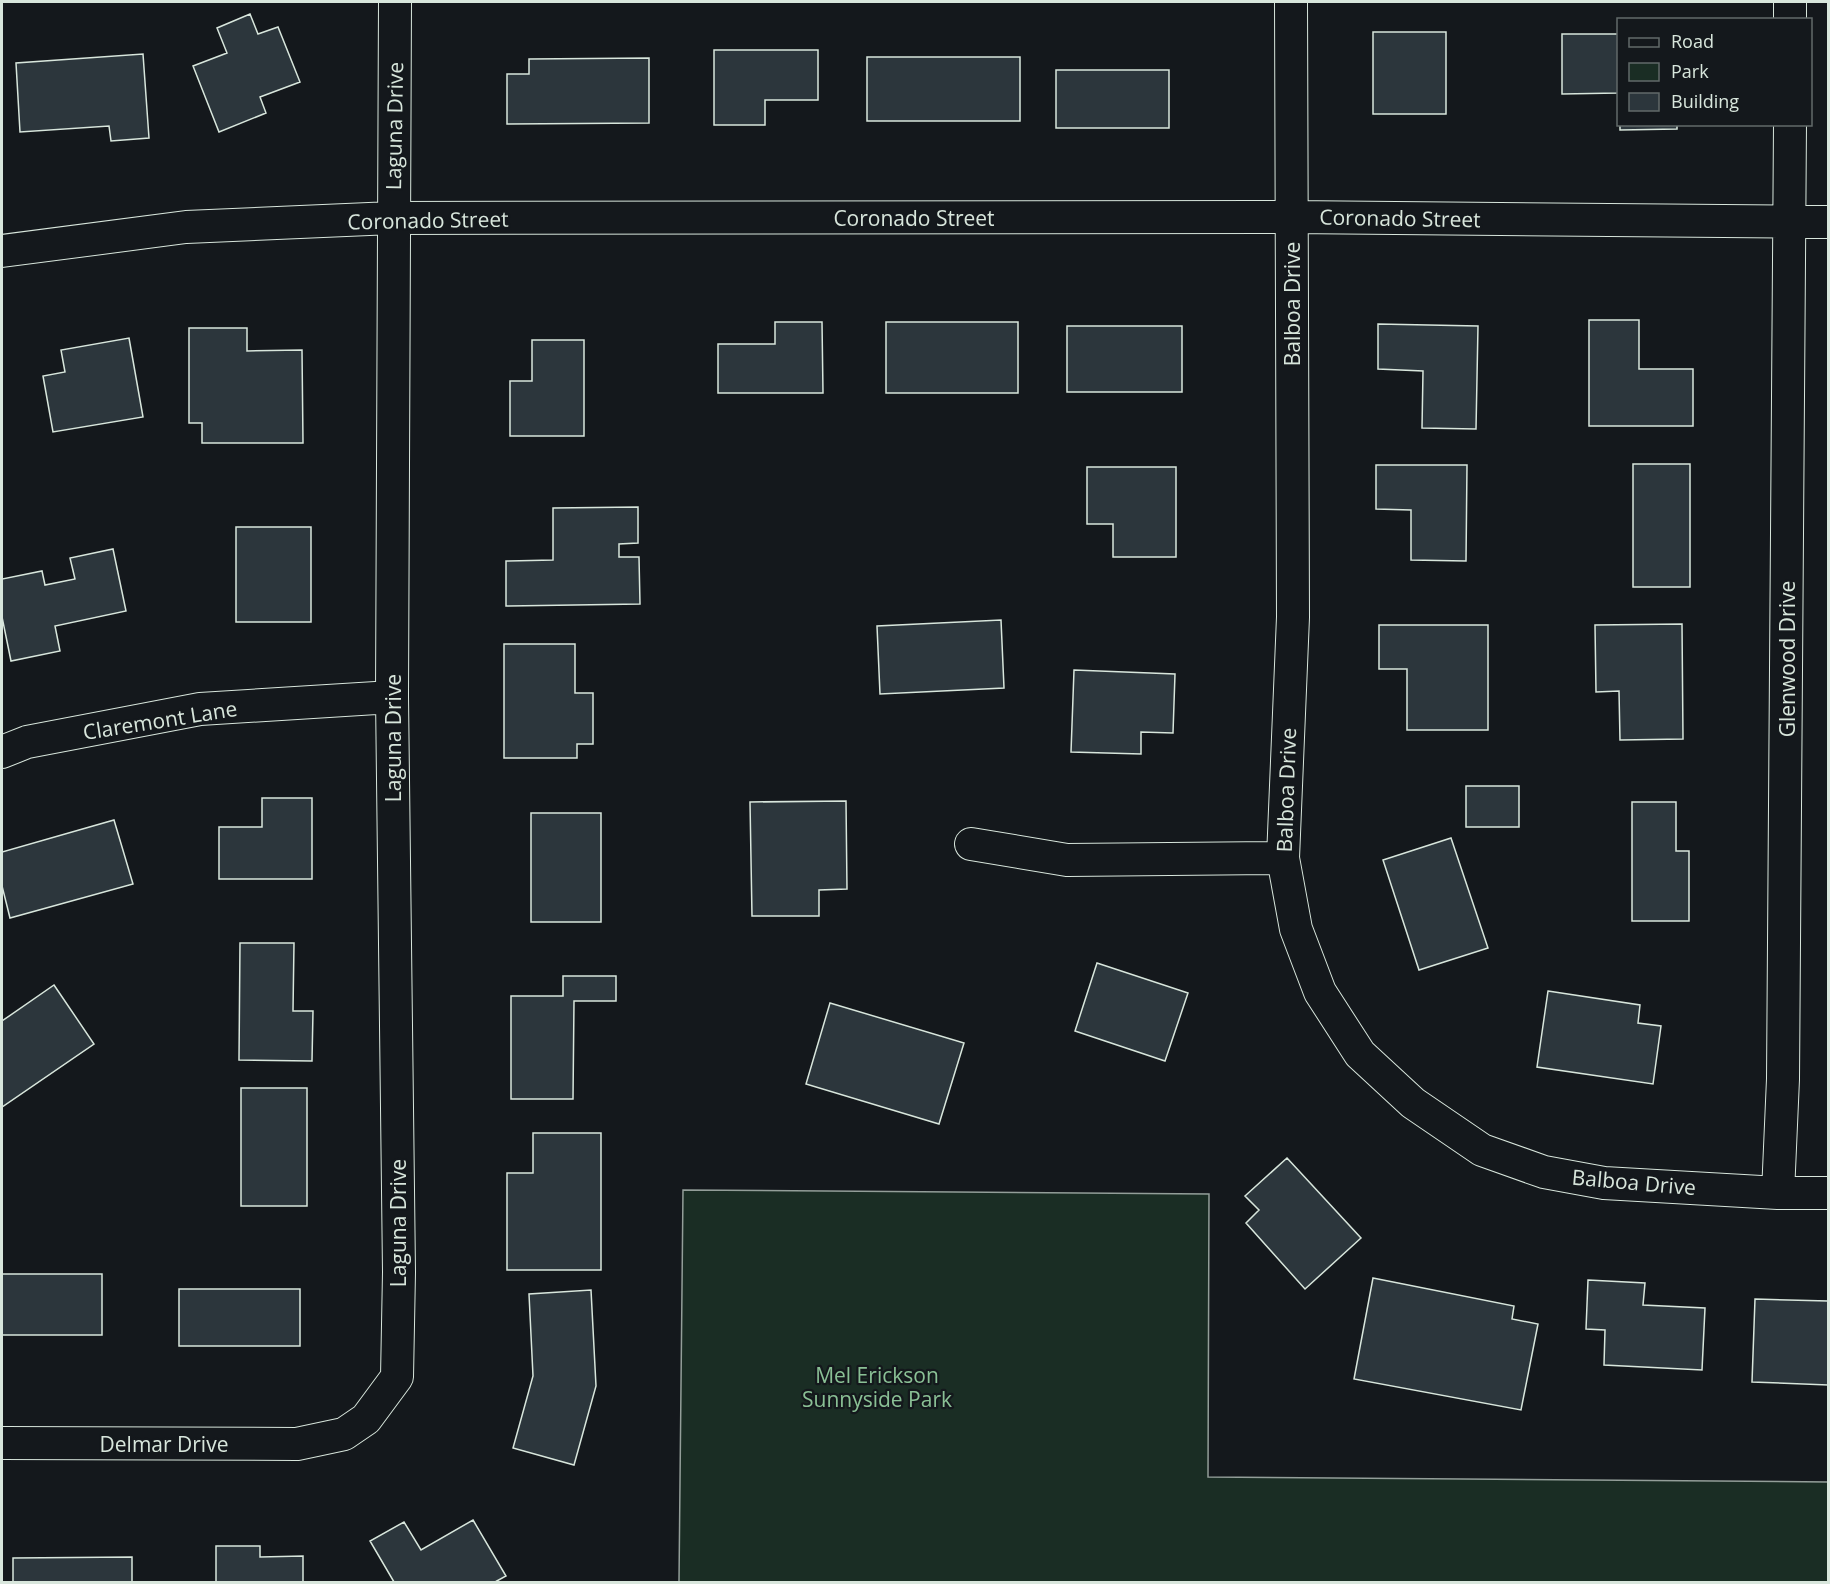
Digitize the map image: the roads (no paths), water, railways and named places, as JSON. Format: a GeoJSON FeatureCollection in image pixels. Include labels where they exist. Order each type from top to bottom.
{"type":"FeatureCollection","features":[{"type":"Feature","properties":{"kind":"street","name":"Laguna Drive"},"geometry":{"type":"LineString","coordinates":[[327,1438],[344,1434],[366,1419],[397,1377],[399,1272],[392,697],[392,218],[395,2]]}},
{"type":"Feature","properties":{"kind":"street","name":"Balboa Drive"},"geometry":{"type":"LineString","coordinates":[[1291,2],[1293,617],[1283,858],[1296,929],[1320,992],[1360,1054],[1413,1103],[1482,1150],[1544,1172],[1604,1183],[1778,1193],[1828,1193]]}},
{"type":"Feature","properties":{"kind":"street"},"geometry":{"type":"LineString","coordinates":[[1790,2],[1790,18]]}},
{"type":"Feature","properties":{"kind":"street","name":"Glenwood Drive"},"geometry":{"type":"LineString","coordinates":[[1778,1193],[1783,1079],[1790,126]]}},
{"type":"Feature","properties":{"kind":"street","name":"Coronado Street"},"geometry":{"type":"LineString","coordinates":[[2,251],[186,227],[392,218],[1291,217],[1828,222]]}},
{"type":"Feature","properties":{"kind":"street","name":"Claremont Lane"},"geometry":{"type":"LineString","coordinates":[[2,752],[27,742],[200,709],[392,697]]}},
{"type":"Feature","properties":{"kind":"street"},"geometry":{"type":"LineString","coordinates":[[971,844],[1067,860],[1283,858]]}},
{"type":"Feature","properties":{"kind":"street","name":"Delmar Drive"},"geometry":{"type":"LineString","coordinates":[[2,1443],[297,1444],[327,1438]]}},
{"type":"Feature","properties":{"kind":"park label","name":"Mel Erickson Sunnyside Park"},"geometry":{"type":"Point","coordinates":[877,1387]}}]}
